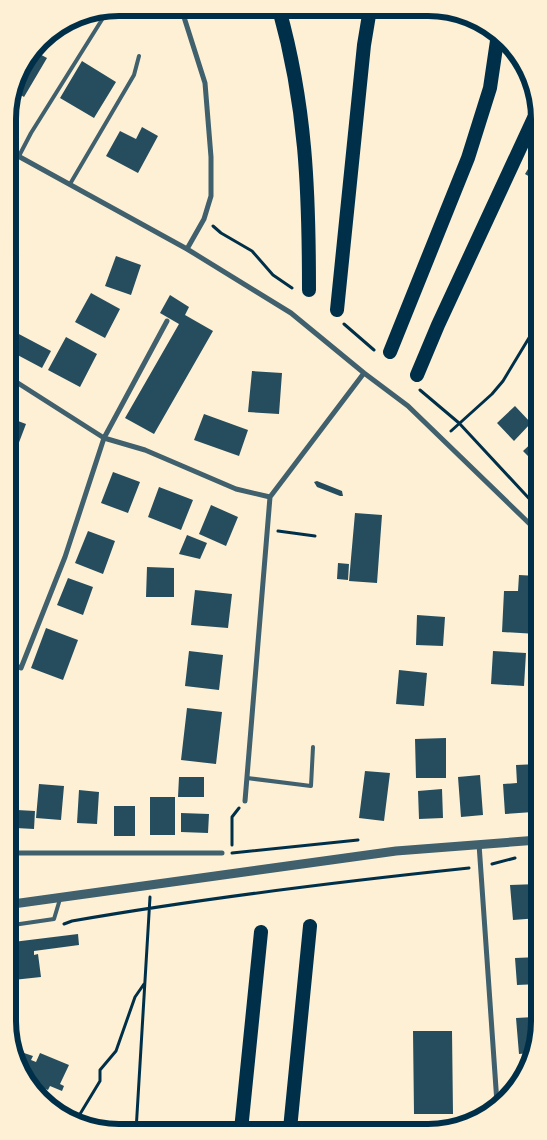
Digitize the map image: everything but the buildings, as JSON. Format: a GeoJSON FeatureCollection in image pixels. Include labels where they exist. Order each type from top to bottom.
{"type":"FeatureCollection","features":[{"type":"Feature","properties":{"kind":"highway"},"geometry":{"type":"LineString","coordinates":[[281,16],[296,82],[306,154],[309,290]]}},
{"type":"Feature","properties":{"kind":"highway"},"geometry":{"type":"LineString","coordinates":[[337,310],[361,74],[369,16]]}},
{"type":"Feature","properties":{"kind":"highway"},"geometry":{"type":"LineString","coordinates":[[390,352],[468,158],[490,88],[497,43]]}},
{"type":"Feature","properties":{"kind":"highway"},"geometry":{"type":"LineString","coordinates":[[417,375],[438,325],[531,124]]}},
{"type":"Feature","properties":{"kind":"highway"},"geometry":{"type":"LineString","coordinates":[[290,1124],[310,926]]}},
{"type":"Feature","properties":{"kind":"highway"},"geometry":{"type":"LineString","coordinates":[[242,1124],[261,932]]}},
{"type":"Feature","properties":{"kind":"street"},"geometry":{"type":"LineString","coordinates":[[184,16],[205,83],[211,157],[211,196],[204,219],[187,249]]}},
{"type":"Feature","properties":{"kind":"street"},"geometry":{"type":"LineString","coordinates":[[16,154],[187,249],[291,313],[364,373],[408,406],[444,438],[531,525]]}},
{"type":"Feature","properties":{"kind":"street"},"geometry":{"type":"LineString","coordinates":[[16,666],[21,668],[65,557],[104,438],[167,321]]}},
{"type":"Feature","properties":{"kind":"street"},"geometry":{"type":"LineString","coordinates":[[245,801],[270,497],[364,373]]}},
{"type":"Feature","properties":{"kind":"street"},"geometry":{"type":"LineString","coordinates":[[16,382],[104,438],[145,450],[236,489],[270,497]]}},
{"type":"Feature","properties":{"kind":"street"},"geometry":{"type":"LineString","coordinates":[[16,904],[396,851],[531,840]]}},
{"type":"Feature","properties":{"kind":"street"},"geometry":{"type":"LineString","coordinates":[[479,844],[497,1097]]}},
{"type":"Feature","properties":{"kind":"street"},"geometry":{"type":"LineString","coordinates":[[16,853],[222,853]]}},
{"type":"Feature","properties":{"kind":"lane"},"geometry":{"type":"LineString","coordinates":[[19,156],[31,133],[103,17]]}},
{"type":"Feature","properties":{"kind":"lane"},"geometry":{"type":"LineString","coordinates":[[70,184],[134,75],[140,56]]}},
{"type":"Feature","properties":{"kind":"lane"},"geometry":{"type":"LineString","coordinates":[[247,778],[311,786],[314,747]]}},
{"type":"Feature","properties":{"kind":"lane"},"geometry":{"type":"LineString","coordinates":[[16,925],[54,919],[60,898]]}},
{"type":"Feature","properties":{"kind":"path"},"geometry":{"type":"LineString","coordinates":[[444,438],[458,423],[492,394],[503,380],[531,334]]}},
{"type":"Feature","properties":{"kind":"path"},"geometry":{"type":"LineString","coordinates":[[458,423],[531,501]]}},
{"type":"Feature","properties":{"kind":"path"},"geometry":{"type":"LineString","coordinates":[[268,530],[315,536]]}},
{"type":"Feature","properties":{"kind":"path"},"geometry":{"type":"LineString","coordinates":[[233,853],[232,817],[245,801]]}},
{"type":"Feature","properties":{"kind":"path"},"geometry":{"type":"LineString","coordinates":[[58,927],[72,921],[150,908],[328,883],[481,867],[517,857]]}},
{"type":"Feature","properties":{"kind":"path"},"geometry":{"type":"LineString","coordinates":[[136,1124],[150,886]]}},
{"type":"Feature","properties":{"kind":"path"},"geometry":{"type":"LineString","coordinates":[[79,1116],[100,1081],[100,1070],[116,1051],[135,997],[145,984]]}}]}
